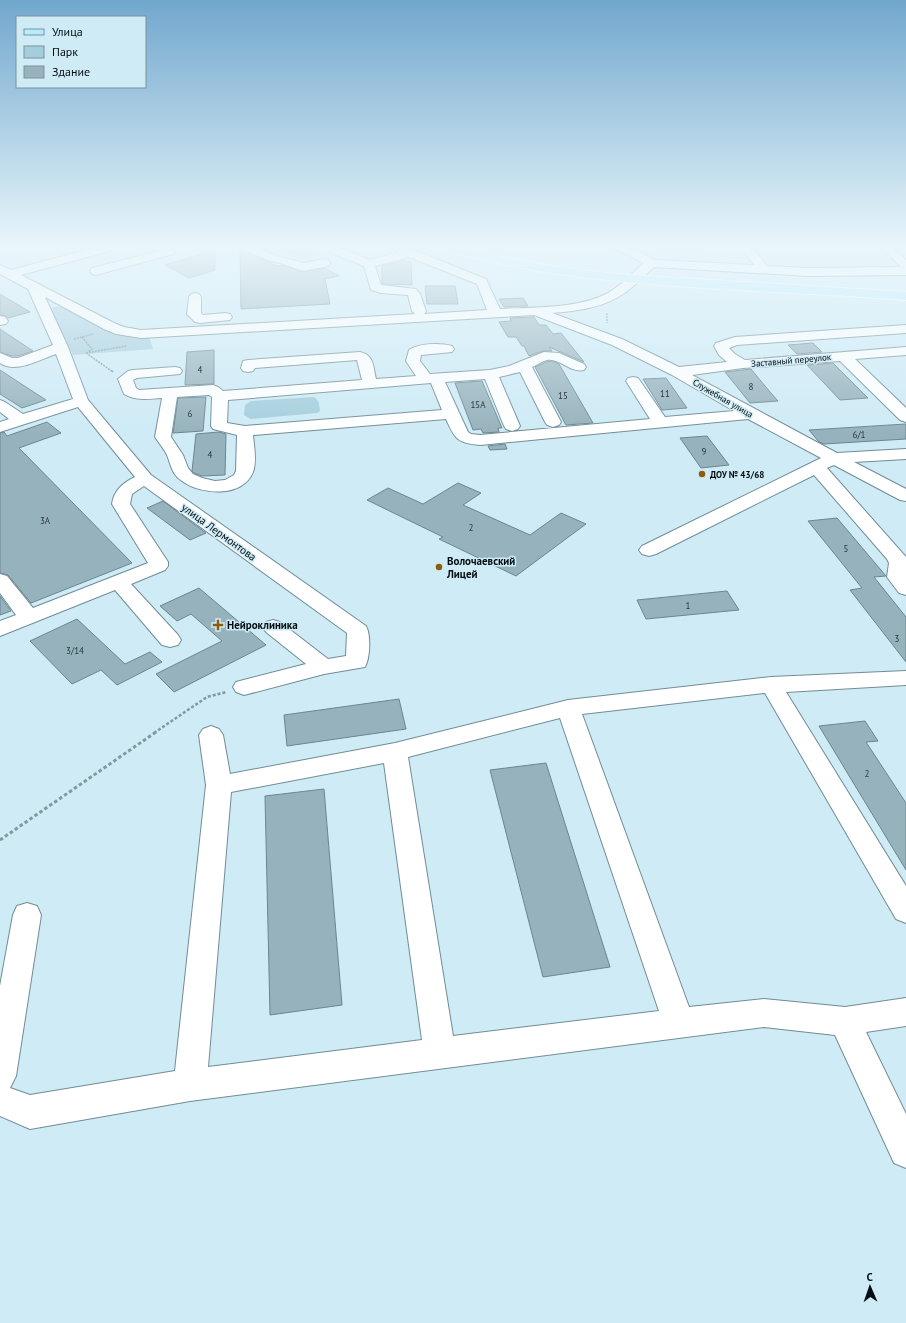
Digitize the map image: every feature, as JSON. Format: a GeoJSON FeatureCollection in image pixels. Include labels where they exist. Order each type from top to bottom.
{"type":"FeatureCollection","features":[{"type":"Feature","properties":{"kind":"street","name":"улица Лермонтова"},"geometry":{"type":"LineString","coordinates":[[43,309],[60,345],[81,401],[145,479],[358,631],[357,662],[324,667],[244,687]]}},
{"type":"Feature","properties":{"kind":"street"},"geometry":{"type":"LineString","coordinates":[[77,309],[121,331],[140,334],[164,334],[534,311],[550,309]]}},
{"type":"Feature","properties":{"kind":"street"},"geometry":{"type":"LineString","coordinates":[[194,309],[194,314],[200,319],[439,310],[464,315]]}},
{"type":"Feature","properties":{"kind":"street"},"geometry":{"type":"LineString","coordinates":[[292,325],[309,319],[362,309]]}},
{"type":"Feature","properties":{"kind":"street"},"geometry":{"type":"LineString","coordinates":[[494,309],[496,313]]}},
{"type":"Feature","properties":{"kind":"street","name":"Служебная улица"},"geometry":{"type":"LineString","coordinates":[[534,311],[617,342],[677,372],[751,414],[906,496]]}},
{"type":"Feature","properties":{"kind":"street"},"geometry":{"type":"LineString","coordinates":[[743,364],[731,358],[722,350],[721,346],[735,341],[906,329]]}},
{"type":"Feature","properties":{"kind":"street"},"geometry":{"type":"LineString","coordinates":[[0,357],[9,363],[20,362],[60,345]]}},
{"type":"Feature","properties":{"kind":"street"},"geometry":{"type":"LineString","coordinates":[[447,349],[418,350],[414,353],[413,362],[431,379],[452,414],[461,434],[467,439],[480,440],[751,414]]}},
{"type":"Feature","properties":{"kind":"street","name":"Заставный переулок"},"geometry":{"type":"LineString","coordinates":[[677,372],[842,355],[903,354]]}},
{"type":"Feature","properties":{"kind":"street"},"geometry":{"type":"LineString","coordinates":[[842,355],[906,417]]}},
{"type":"Feature","properties":{"kind":"street"},"geometry":{"type":"LineString","coordinates":[[248,368],[248,364],[360,356],[364,358],[370,384]]}},
{"type":"Feature","properties":{"kind":"street"},"geometry":{"type":"LineString","coordinates":[[174,371],[133,374],[125,379],[129,391],[137,395],[213,390],[220,396],[490,374],[512,370],[544,356],[554,356],[579,367]]}},
{"type":"Feature","properties":{"kind":"street"},"geometry":{"type":"LineString","coordinates":[[278,362],[281,392]]}},
{"type":"Feature","properties":{"kind":"street"},"geometry":{"type":"LineString","coordinates":[[521,366],[527,370],[553,422]]}},
{"type":"Feature","properties":{"kind":"street"},"geometry":{"type":"LineString","coordinates":[[490,374],[512,426]]}},
{"type":"Feature","properties":{"kind":"street"},"geometry":{"type":"LineString","coordinates":[[633,381],[661,423]]}},
{"type":"Feature","properties":{"kind":"street"},"geometry":{"type":"LineString","coordinates":[[170,393],[164,437],[182,472],[190,481],[220,487],[242,479],[245,471],[245,431]]}},
{"type":"Feature","properties":{"kind":"street"},"geometry":{"type":"LineString","coordinates":[[220,396],[219,426],[228,429],[245,431],[452,414]]}},
{"type":"Feature","properties":{"kind":"street"},"geometry":{"type":"LineString","coordinates":[[0,427],[81,401]]}},
{"type":"Feature","properties":{"kind":"street"},"geometry":{"type":"LineString","coordinates":[[0,404],[21,420]]}},
{"type":"Feature","properties":{"kind":"street"},"geometry":{"type":"LineString","coordinates":[[649,550],[817,468],[834,458],[906,454]]}},
{"type":"Feature","properties":{"kind":"street"},"geometry":{"type":"LineString","coordinates":[[817,468],[896,557],[899,563],[896,577],[906,589]]}},
{"type":"Feature","properties":{"kind":"street"},"geometry":{"type":"LineString","coordinates":[[0,629],[156,568],[159,564],[121,504],[121,496],[124,491],[145,479]]}},
{"type":"Feature","properties":{"kind":"street"},"geometry":{"type":"LineString","coordinates":[[0,580],[29,617]]}},
{"type":"Feature","properties":{"kind":"street"},"geometry":{"type":"LineString","coordinates":[[118,582],[170,640]]}},
{"type":"Feature","properties":{"kind":"street"},"geometry":{"type":"LineString","coordinates":[[273,627],[324,667]]}},
{"type":"Feature","properties":{"kind":"street"},"geometry":{"type":"LineString","coordinates":[[219,785],[396,752],[568,708],[771,685],[906,678]]}},
{"type":"Feature","properties":{"kind":"street"},"geometry":{"type":"LineString","coordinates":[[771,685],[906,911]]}},
{"type":"Feature","properties":{"kind":"street"},"geometry":{"type":"LineString","coordinates":[[568,708],[679,1023]]}},
{"type":"Feature","properties":{"kind":"street"},"geometry":{"type":"LineString","coordinates":[[190,1085],[219,785],[211,735]]}},
{"type":"Feature","properties":{"kind":"street"},"geometry":{"type":"LineString","coordinates":[[396,752],[440,1053]]}},
{"type":"Feature","properties":{"kind":"street"},"geometry":{"type":"LineString","coordinates":[[0,1076],[27,915]]}},
{"type":"Feature","properties":{"kind":"street"},"geometry":{"type":"LineString","coordinates":[[0,1100],[30,1112],[190,1085],[764,1013],[845,1021],[906,1012]]}},
{"type":"Feature","properties":{"kind":"street"},"geometry":{"type":"LineString","coordinates":[[845,1021],[906,1151]]}},
{"type":"Feature","properties":{"kind":"path"},"geometry":{"type":"LineString","coordinates":[[60,345],[94,333]]}},
{"type":"Feature","properties":{"kind":"path"},"geometry":{"type":"LineString","coordinates":[[82,337],[92,349],[86,353],[125,379]]}},
{"type":"Feature","properties":{"kind":"path"},"geometry":{"type":"LineString","coordinates":[[0,840],[207,697],[244,687]]}},
{"type":"Feature","properties":{"kind":"green space"},"geometry":{"type":"Polygon","coordinates":[[[50,309],[66,309],[104,330],[121,335],[149,336],[153,349],[73,355],[50,309]]]}},
{"type":"Feature","properties":{"kind":"green space"},"geometry":{"type":"Polygon","coordinates":[[[313,397],[319,402],[320,411],[317,413],[250,419],[244,415],[245,405],[251,401],[313,397]]]}},
{"type":"Feature","properties":{"kind":"building"},"geometry":{"type":"Polygon","coordinates":[[[0,309],[25,309],[30,312],[8,318],[0,315],[0,309]]]}},
{"type":"Feature","properties":{"kind":"building"},"geometry":{"type":"Polygon","coordinates":[[[534,317],[539,325],[546,325],[553,334],[561,333],[584,362],[549,347],[552,351],[543,351],[529,356],[524,346],[522,346],[516,337],[508,337],[499,322],[511,321],[510,318],[534,317]]]}},
{"type":"Feature","properties":{"kind":"building"},"geometry":{"type":"Polygon","coordinates":[[[0,329],[33,351],[18,356],[12,356],[0,352],[0,329]]]}},
{"type":"Feature","properties":{"kind":"building"},"geometry":{"type":"Polygon","coordinates":[[[813,343],[822,352],[797,354],[788,345],[813,343]]]}},
{"type":"Feature","properties":{"kind":"building"},"geometry":{"type":"Polygon","coordinates":[[[214,350],[214,384],[185,385],[187,352],[214,350]]]}},
{"type":"Feature","properties":{"kind":"building"},"geometry":{"type":"Polygon","coordinates":[[[552,361],[559,364],[593,423],[566,425],[535,367],[552,361]]]}},
{"type":"Feature","properties":{"kind":"building"},"geometry":{"type":"Polygon","coordinates":[[[833,363],[868,398],[840,400],[807,365],[833,363]]]}},
{"type":"Feature","properties":{"kind":"building"},"geometry":{"type":"Polygon","coordinates":[[[751,369],[778,401],[750,403],[725,372],[751,369]]]}},
{"type":"Feature","properties":{"kind":"building"},"geometry":{"type":"Polygon","coordinates":[[[0,370],[46,400],[22,408],[0,394],[0,370]]]}},
{"type":"Feature","properties":{"kind":"building"},"geometry":{"type":"Polygon","coordinates":[[[666,378],[687,408],[662,410],[643,379],[666,378]]]}},
{"type":"Feature","properties":{"kind":"building"},"geometry":{"type":"Polygon","coordinates":[[[482,381],[502,428],[498,428],[499,432],[483,433],[481,429],[473,430],[455,383],[482,381]]]}},
{"type":"Feature","properties":{"kind":"building"},"geometry":{"type":"Polygon","coordinates":[[[206,397],[203,431],[173,433],[178,398],[206,397]]]}},
{"type":"Feature","properties":{"kind":"building"},"geometry":{"type":"Polygon","coordinates":[[[47,422],[61,433],[19,448],[132,563],[31,603],[8,575],[0,573],[0,433],[4,432],[7,436],[47,422]]]}},
{"type":"Feature","properties":{"kind":"building"},"geometry":{"type":"Polygon","coordinates":[[[906,424],[906,439],[824,444],[819,442],[809,430],[906,424]]]}},
{"type":"Feature","properties":{"kind":"building"},"geometry":{"type":"Polygon","coordinates":[[[219,432],[226,434],[225,475],[202,476],[194,473],[192,471],[196,434],[219,432]]]}},
{"type":"Feature","properties":{"kind":"building"},"geometry":{"type":"Polygon","coordinates":[[[707,436],[729,465],[701,468],[680,438],[707,436]]]}},
{"type":"Feature","properties":{"kind":"building"},"geometry":{"type":"Polygon","coordinates":[[[505,444],[507,449],[490,450],[488,446],[505,444]]]}},
{"type":"Feature","properties":{"kind":"building"},"geometry":{"type":"Polygon","coordinates":[[[458,483],[481,493],[463,505],[530,535],[561,513],[586,524],[516,576],[439,539],[443,537],[367,500],[388,488],[423,504],[458,483]]]}},
{"type":"Feature","properties":{"kind":"building"},"geometry":{"type":"Polygon","coordinates":[[[163,501],[206,533],[190,540],[147,508],[163,501]]]}},
{"type":"Feature","properties":{"kind":"building"},"geometry":{"type":"Polygon","coordinates":[[[837,518],[886,576],[874,577],[906,617],[906,662],[850,590],[862,588],[808,521],[837,518]]]}},
{"type":"Feature","properties":{"kind":"building"},"geometry":{"type":"Polygon","coordinates":[[[199,588],[266,645],[174,692],[156,674],[222,641],[191,614],[177,621],[160,606],[199,588]]]}},
{"type":"Feature","properties":{"kind":"building"},"geometry":{"type":"Polygon","coordinates":[[[727,591],[739,610],[646,619],[637,600],[727,591]]]}},
{"type":"Feature","properties":{"kind":"building"},"geometry":{"type":"Polygon","coordinates":[[[0,596],[11,611],[0,615],[0,596]]]}},
{"type":"Feature","properties":{"kind":"building"},"geometry":{"type":"Polygon","coordinates":[[[77,619],[125,664],[150,652],[162,662],[117,685],[101,670],[72,684],[30,641],[77,619]]]}},
{"type":"Feature","properties":{"kind":"building"},"geometry":{"type":"Polygon","coordinates":[[[399,699],[406,729],[287,746],[284,715],[399,699]]]}},
{"type":"Feature","properties":{"kind":"building"},"geometry":{"type":"Polygon","coordinates":[[[865,721],[878,741],[866,742],[906,803],[906,870],[819,726],[865,721]]]}},
{"type":"Feature","properties":{"kind":"building"},"geometry":{"type":"Polygon","coordinates":[[[546,763],[610,967],[543,977],[490,770],[546,763]]]}},
{"type":"Feature","properties":{"kind":"building"},"geometry":{"type":"Polygon","coordinates":[[[324,789],[342,1005],[270,1015],[265,796],[324,789]]]}},
{"type":"Feature","properties":{"kind":"place","name":"ДОУ № 43/68"},"geometry":{"type":"Point","coordinates":[702,474]}},
{"type":"Feature","properties":{"kind":"place","name":"Волочаевский Лицей"},"geometry":{"type":"Point","coordinates":[439,567]}},
{"type":"Feature","properties":{"kind":"place","name":"Нейроклиника"},"geometry":{"type":"Point","coordinates":[218,625]}}]}
